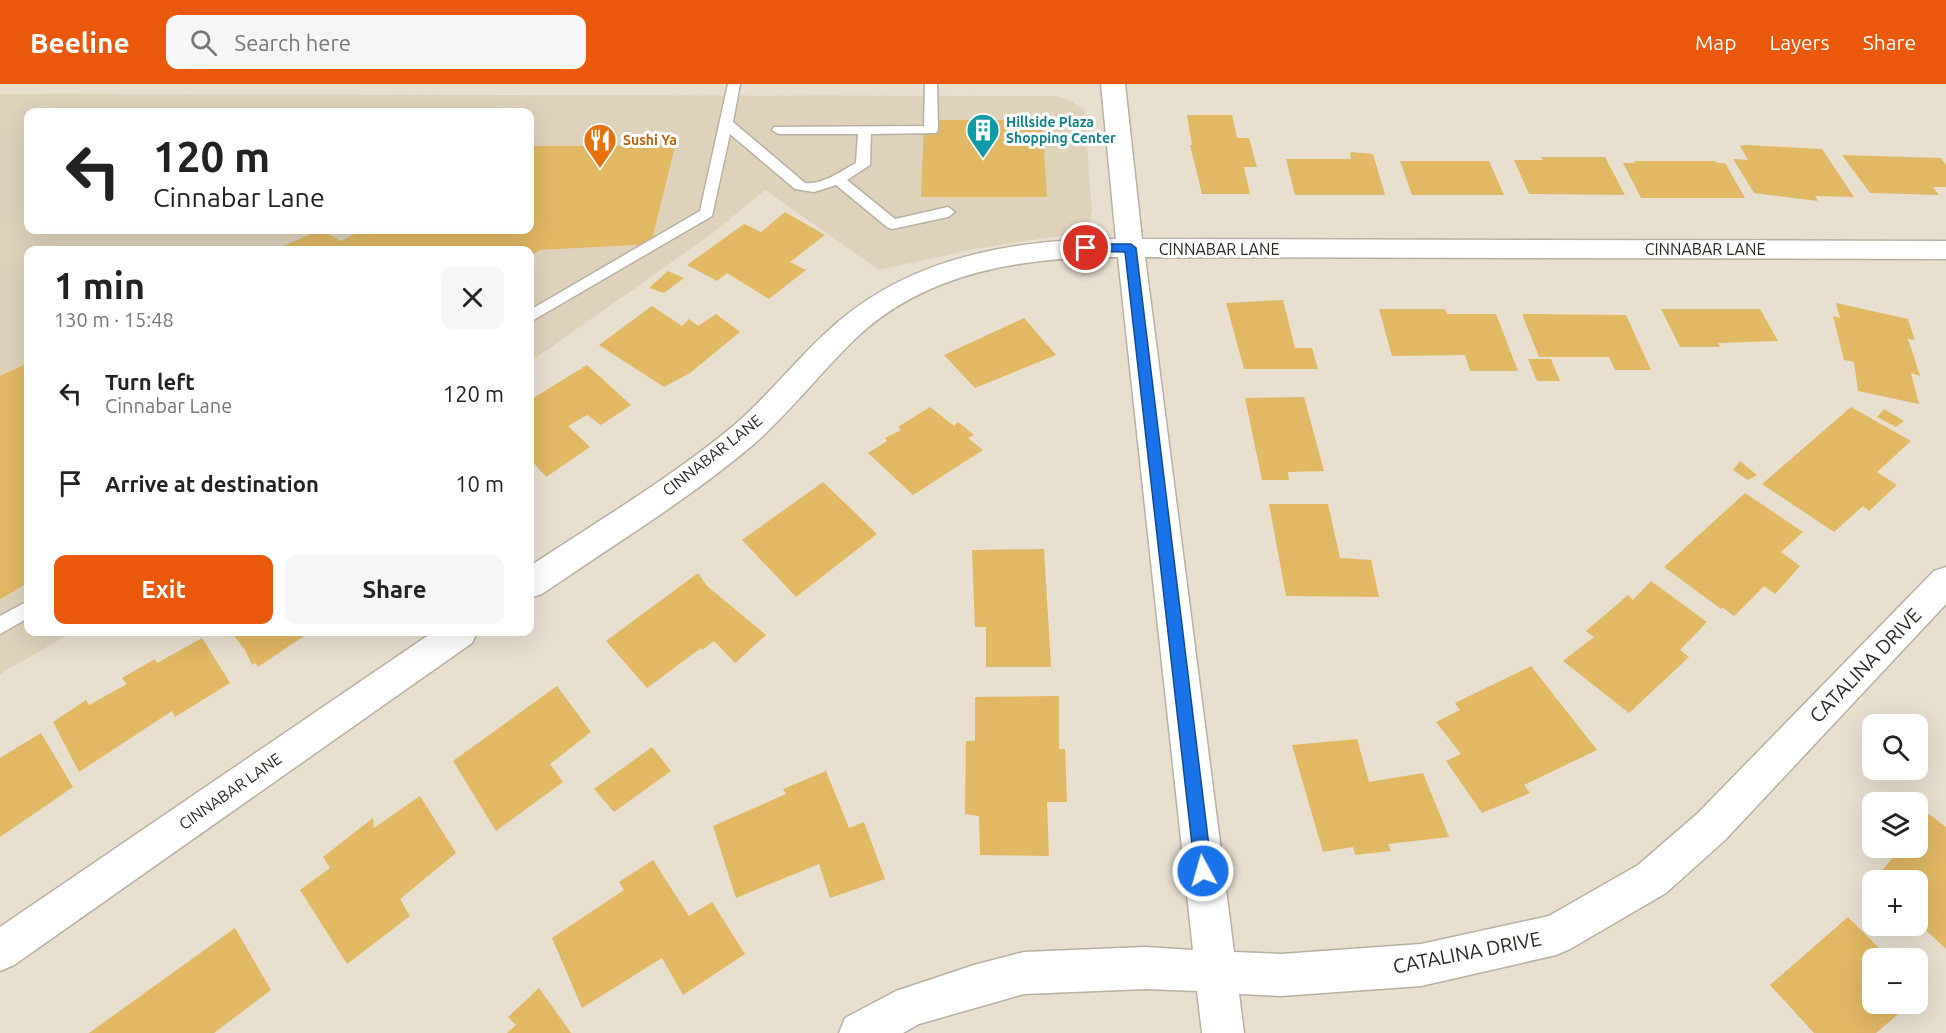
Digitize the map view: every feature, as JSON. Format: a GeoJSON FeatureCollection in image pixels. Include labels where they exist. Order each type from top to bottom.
{"type":"FeatureCollection","features":[{"type":"Feature","properties":{"kind":"street"},"geometry":{"type":"LineString","coordinates":[[1113,84],[1222,1033]]}},
{"type":"Feature","properties":{"kind":"street","name":"CINNABAR LANE"},"geometry":{"type":"LineString","coordinates":[[534,581],[694,472],[742,436],[791,390],[847,330],[872,309],[904,290],[958,267],[1052,249],[1946,250]]}},
{"type":"Feature","properties":{"kind":"street","name":"CATALINA DRIVE"},"geometry":{"type":"LineString","coordinates":[[860,1033],[911,1006],[1024,973],[1145,968],[1281,975],[1421,966],[1556,935],[1652,879],[1711,827],[1946,581]]}},
{"type":"Feature","properties":{"kind":"street","name":"CINNABAR LANE"},"geometry":{"type":"LineString","coordinates":[[0,951],[454,636]]}},
{"type":"Feature","properties":{"kind":"lane"},"geometry":{"type":"LineString","coordinates":[[534,315],[707,213],[734,84]]}},
{"type":"Feature","properties":{"kind":"lane"},"geometry":{"type":"LineString","coordinates":[[779,130],[931,130],[931,84]]}},
{"type":"Feature","properties":{"kind":"lane"},"geometry":{"type":"LineString","coordinates":[[727,124],[800,186],[808,189],[837,179],[863,165],[865,130]]}},
{"type":"Feature","properties":{"kind":"lane"},"geometry":{"type":"LineString","coordinates":[[837,179],[892,224],[948,213]]}},
{"type":"Feature","properties":{"kind":"lane"},"geometry":{"type":"LineString","coordinates":[[0,626],[24,611]]}},
{"type":"Feature","properties":{"kind":"shaded area"},"geometry":{"type":"Polygon","coordinates":[[[0,94],[1056,96],[1071,101],[1084,110],[1092,210],[1090,221],[1082,230],[1072,234],[974,249],[879,270],[765,190],[713,233],[534,359],[534,246],[24,246],[24,636],[66,636],[0,674],[0,94]]]}},
{"type":"Feature","properties":{"kind":"building"},"geometry":{"type":"Polygon","coordinates":[[[1187,115],[1232,115],[1237,138],[1249,138],[1257,167],[1244,167],[1250,194],[1202,194],[1190,145],[1192,145],[1187,115]]]}},
{"type":"Feature","properties":{"kind":"building","name":"Hillside Plaza Shopping Center"},"geometry":{"type":"Polygon","coordinates":[[[924,120],[1042,120],[1047,197],[921,197],[924,120]]]}},
{"type":"Feature","properties":{"kind":"building"},"geometry":{"type":"Polygon","coordinates":[[[534,146],[675,146],[651,244],[540,250],[534,254],[534,246],[283,246],[311,234],[328,234],[341,241],[355,234],[534,234],[534,146]]]}},
{"type":"Feature","properties":{"kind":"building"},"geometry":{"type":"Polygon","coordinates":[[[1740,146],[1822,149],[1854,197],[1815,196],[1818,201],[1754,193],[1733,159],[1748,160],[1740,146]]]}},
{"type":"Feature","properties":{"kind":"building"},"geometry":{"type":"Polygon","coordinates":[[[1350,152],[1373,154],[1385,195],[1295,195],[1286,159],[1351,159],[1350,152]]]}},
{"type":"Feature","properties":{"kind":"building"},"geometry":{"type":"Polygon","coordinates":[[[1842,155],[1941,158],[1946,165],[1946,187],[1933,187],[1939,195],[1870,193],[1842,155]]]}},
{"type":"Feature","properties":{"kind":"building"},"geometry":{"type":"Polygon","coordinates":[[[1541,157],[1605,157],[1625,195],[1529,194],[1514,160],[1543,160],[1541,157]]]}},
{"type":"Feature","properties":{"kind":"building"},"geometry":{"type":"Polygon","coordinates":[[[1400,161],[1489,161],[1504,195],[1412,195],[1400,161]]]}},
{"type":"Feature","properties":{"kind":"building"},"geometry":{"type":"Polygon","coordinates":[[[1634,161],[1725,163],[1745,198],[1641,198],[1623,163],[1636,163],[1634,161]]]}},
{"type":"Feature","properties":{"kind":"building"},"geometry":{"type":"Polygon","coordinates":[[[785,212],[825,235],[790,262],[806,270],[769,299],[727,273],[717,281],[687,265],[744,224],[761,232],[785,212]]]}},
{"type":"Feature","properties":{"kind":"building"},"geometry":{"type":"Polygon","coordinates":[[[668,271],[684,278],[664,293],[649,288],[668,271]]]}},
{"type":"Feature","properties":{"kind":"building"},"geometry":{"type":"Polygon","coordinates":[[[1283,300],[1295,348],[1312,348],[1318,369],[1244,369],[1226,303],[1283,300]]]}},
{"type":"Feature","properties":{"kind":"building"},"geometry":{"type":"Polygon","coordinates":[[[1836,303],[1908,319],[1915,340],[1908,339],[1920,376],[1911,373],[1919,404],[1858,391],[1854,362],[1844,360],[1833,316],[1840,318],[1836,303]]]}},
{"type":"Feature","properties":{"kind":"building"},"geometry":{"type":"Polygon","coordinates":[[[652,306],[682,326],[689,319],[698,326],[716,314],[740,332],[690,373],[664,387],[599,345],[652,306]]]}},
{"type":"Feature","properties":{"kind":"building"},"geometry":{"type":"Polygon","coordinates":[[[1379,309],[1445,309],[1447,314],[1496,314],[1518,371],[1470,371],[1465,355],[1392,356],[1379,309]]]}},
{"type":"Feature","properties":{"kind":"building"},"geometry":{"type":"Polygon","coordinates":[[[1661,309],[1760,309],[1778,341],[1718,343],[1720,347],[1680,347],[1661,309]]]}},
{"type":"Feature","properties":{"kind":"building"},"geometry":{"type":"Polygon","coordinates":[[[1522,314],[1626,315],[1651,370],[1615,370],[1609,357],[1539,357],[1522,314]]]}},
{"type":"Feature","properties":{"kind":"building"},"geometry":{"type":"Polygon","coordinates":[[[1024,318],[1056,355],[975,388],[944,355],[1024,318]]]}},
{"type":"Feature","properties":{"kind":"building"},"geometry":{"type":"Polygon","coordinates":[[[1528,359],[1551,359],[1560,381],[1537,381],[1528,359]]]}},
{"type":"Feature","properties":{"kind":"building"},"geometry":{"type":"Polygon","coordinates":[[[24,365],[24,585],[0,599],[0,376],[24,365]]]}},
{"type":"Feature","properties":{"kind":"building"},"geometry":{"type":"Polygon","coordinates":[[[587,365],[631,405],[601,425],[587,415],[568,426],[590,447],[546,477],[534,464],[534,398],[587,365]]]}},
{"type":"Feature","properties":{"kind":"building"},"geometry":{"type":"Polygon","coordinates":[[[1304,397],[1324,471],[1288,472],[1289,480],[1262,480],[1245,398],[1304,397]]]}},
{"type":"Feature","properties":{"kind":"building"},"geometry":{"type":"Polygon","coordinates":[[[930,407],[954,426],[958,422],[974,435],[968,438],[983,450],[913,495],[868,453],[887,441],[885,438],[901,430],[898,427],[930,407]]]}},
{"type":"Feature","properties":{"kind":"building"},"geometry":{"type":"Polygon","coordinates":[[[1851,407],[1911,441],[1877,472],[1897,485],[1869,511],[1863,506],[1834,532],[1762,484],[1851,407]]]}},
{"type":"Feature","properties":{"kind":"building"},"geometry":{"type":"Polygon","coordinates":[[[1884,409],[1904,421],[1896,427],[1877,417],[1884,409]]]}},
{"type":"Feature","properties":{"kind":"building"},"geometry":{"type":"Polygon","coordinates":[[[1740,461],[1757,475],[1748,480],[1733,470],[1740,461]]]}},
{"type":"Feature","properties":{"kind":"building"},"geometry":{"type":"Polygon","coordinates":[[[823,482],[877,534],[796,597],[742,540],[823,482]]]}},
{"type":"Feature","properties":{"kind":"building"},"geometry":{"type":"Polygon","coordinates":[[[1745,493],[1803,532],[1781,552],[1800,566],[1775,594],[1764,586],[1734,616],[1664,567],[1745,493]]]}},
{"type":"Feature","properties":{"kind":"building"},"geometry":{"type":"Polygon","coordinates":[[[1269,504],[1328,504],[1340,558],[1371,560],[1379,597],[1286,596],[1269,504]]]}},
{"type":"Feature","properties":{"kind":"building"},"geometry":{"type":"Polygon","coordinates":[[[1044,549],[1051,667],[986,667],[986,627],[975,627],[972,550],[1044,549]]]}},
{"type":"Feature","properties":{"kind":"building"},"geometry":{"type":"Polygon","coordinates":[[[698,573],[707,586],[766,635],[735,663],[714,641],[647,688],[606,641],[698,573]]]}},
{"type":"Feature","properties":{"kind":"building"},"geometry":{"type":"Polygon","coordinates":[[[1651,581],[1707,622],[1680,650],[1689,657],[1629,713],[1563,661],[1594,637],[1586,631],[1628,595],[1633,600],[1651,581]]]}},
{"type":"Feature","properties":{"kind":"building"},"geometry":{"type":"Polygon","coordinates":[[[234,636],[304,636],[258,667],[255,663],[252,665],[245,650],[234,636]]]}},
{"type":"Feature","properties":{"kind":"building"},"geometry":{"type":"Polygon","coordinates":[[[202,638],[230,683],[175,717],[172,711],[79,772],[53,722],[86,700],[89,705],[127,684],[122,678],[155,659],[157,663],[202,638]]]}},
{"type":"Feature","properties":{"kind":"building"},"geometry":{"type":"Polygon","coordinates":[[[1531,666],[1597,750],[1524,785],[1530,793],[1482,813],[1446,761],[1461,754],[1436,722],[1460,710],[1455,703],[1531,666]]]}},
{"type":"Feature","properties":{"kind":"building"},"geometry":{"type":"Polygon","coordinates":[[[557,686],[591,732],[550,764],[563,782],[496,831],[453,761],[557,686]]]}},
{"type":"Feature","properties":{"kind":"building"},"geometry":{"type":"Polygon","coordinates":[[[1059,696],[1059,749],[1065,749],[1067,802],[1047,802],[1049,856],[980,855],[979,816],[965,814],[966,741],[975,741],[975,697],[1059,696]]]}},
{"type":"Feature","properties":{"kind":"building"},"geometry":{"type":"Polygon","coordinates":[[[41,733],[73,787],[0,837],[0,758],[41,733]]]}},
{"type":"Feature","properties":{"kind":"building"},"geometry":{"type":"Polygon","coordinates":[[[1357,739],[1369,782],[1423,773],[1449,837],[1388,844],[1391,851],[1355,855],[1353,847],[1323,852],[1292,745],[1357,739]]]}},
{"type":"Feature","properties":{"kind":"building"},"geometry":{"type":"Polygon","coordinates":[[[652,747],[671,771],[614,812],[594,789],[652,747]]]}},
{"type":"Feature","properties":{"kind":"building"},"geometry":{"type":"Polygon","coordinates":[[[826,771],[849,828],[864,822],[885,879],[830,898],[819,864],[736,898],[713,826],[786,794],[783,789],[826,771]]]}},
{"type":"Feature","properties":{"kind":"building"},"geometry":{"type":"Polygon","coordinates":[[[420,796],[456,853],[400,899],[410,916],[347,964],[300,890],[330,868],[323,857],[373,818],[374,828],[420,796]]]}},
{"type":"Feature","properties":{"kind":"building"},"geometry":{"type":"Polygon","coordinates":[[[1928,815],[1946,827],[1946,949],[1928,932],[1928,870],[1882,870],[1893,858],[1928,858],[1928,815]]]}},
{"type":"Feature","properties":{"kind":"building"},"geometry":{"type":"Polygon","coordinates":[[[653,860],[689,916],[712,902],[745,954],[683,995],[662,958],[582,1008],[552,938],[624,890],[619,882],[653,860]]]}},
{"type":"Feature","properties":{"kind":"building"},"geometry":{"type":"Polygon","coordinates":[[[1848,917],[1862,931],[1862,936],[1867,936],[1879,948],[1862,948],[1862,1014],[1898,1014],[1876,1033],[1814,1033],[1770,985],[1848,917]]]}},
{"type":"Feature","properties":{"kind":"building"},"geometry":{"type":"Polygon","coordinates":[[[235,928],[271,990],[214,1033],[89,1033],[235,928]]]}},
{"type":"Feature","properties":{"kind":"building"},"geometry":{"type":"Polygon","coordinates":[[[539,988],[571,1033],[507,1033],[516,1025],[508,1017],[539,988]]]}},
{"type":"Feature","properties":{"kind":"place","name":"Hillside Plaza Shopping Center"},"geometry":{"type":"Point","coordinates":[983,159]}},
{"type":"Feature","properties":{"kind":"place","name":"Sushi Ya"},"geometry":{"type":"Point","coordinates":[600,169]}},
{"type":"Feature","properties":{"kind":"route"},"geometry":{"type":"LineString","coordinates":[[1086,248],[1131,248],[1203,871]]}}]}
